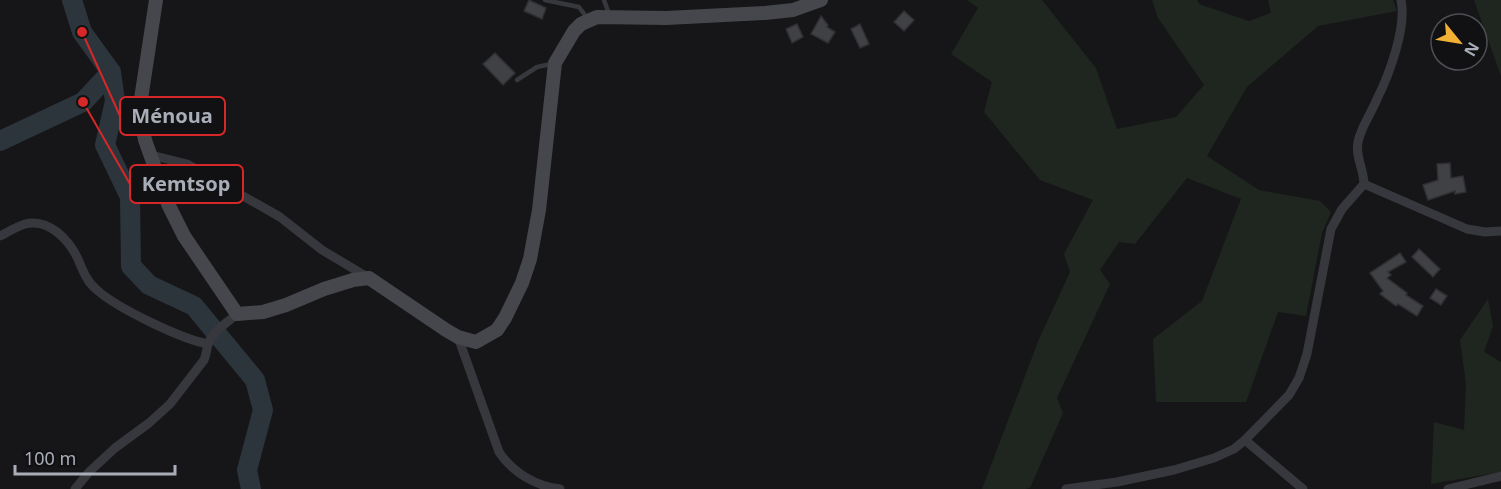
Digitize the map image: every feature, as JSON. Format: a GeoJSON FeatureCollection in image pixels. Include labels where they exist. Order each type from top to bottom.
{"type":"FeatureCollection","features":[{"type":"Feature","properties":{"kind":"street"},"geometry":{"type":"LineString","coordinates":[[156,0],[141,99],[141,120],[168,204],[184,236],[237,314]]}},
{"type":"Feature","properties":{"kind":"street"},"geometry":{"type":"LineString","coordinates":[[151,155],[187,164],[280,217],[322,250],[458,337],[476,342],[497,330],[522,283],[536,235],[555,63],[574,31],[588,20],[597,17],[666,18],[793,10],[821,0]]}},
{"type":"Feature","properties":{"kind":"street"},"geometry":{"type":"LineString","coordinates":[[1066,489],[1117,482],[1174,470],[1214,458],[1234,449],[1245,440],[1289,395],[1299,378],[1307,354],[1331,229],[1342,209],[1364,184],[1364,175],[1358,156],[1358,140],[1378,98],[1395,51],[1402,18],[1401,0]]}},
{"type":"Feature","properties":{"kind":"street"},"geometry":{"type":"LineString","coordinates":[[1364,184],[1467,229],[1485,232],[1501,231]]}},
{"type":"Feature","properties":{"kind":"street"},"geometry":{"type":"LineString","coordinates":[[0,236],[32,223],[49,227],[65,239],[72,248],[83,273],[97,291],[111,301],[163,328],[210,340]]}},
{"type":"Feature","properties":{"kind":"street"},"geometry":{"type":"LineString","coordinates":[[75,489],[89,472],[115,448],[170,404],[204,360],[210,340],[237,314],[263,312],[324,289],[353,280],[369,278]]}},
{"type":"Feature","properties":{"kind":"street"},"geometry":{"type":"LineString","coordinates":[[458,337],[500,452],[507,464],[532,481],[560,489]]}},
{"type":"Feature","properties":{"kind":"street"},"geometry":{"type":"LineString","coordinates":[[1245,440],[1303,489]]}},
{"type":"Feature","properties":{"kind":"street"},"geometry":{"type":"LineString","coordinates":[[1448,489],[1501,476]]}},
{"type":"Feature","properties":{"kind":"lane"},"geometry":{"type":"LineString","coordinates":[[545,0],[579,7],[588,20]]}},
{"type":"Feature","properties":{"kind":"lane"},"geometry":{"type":"LineString","coordinates":[[604,0],[610,17]]}},
{"type":"Feature","properties":{"kind":"lane"},"geometry":{"type":"LineString","coordinates":[[517,80],[537,67],[555,63]]}},
{"type":"Feature","properties":{"kind":"shaded area"},"geometry":{"type":"Polygon","coordinates":[[[967,0],[1042,0],[1096,68],[1117,129],[1176,117],[1204,85],[1158,18],[1152,0],[1197,0],[1199,4],[1249,21],[1271,13],[1268,0],[1393,0],[1397,11],[1318,26],[1247,87],[1207,156],[1259,190],[1320,201],[1331,212],[1322,233],[1306,316],[1278,312],[1246,402],[1156,402],[1153,339],[1202,301],[1241,199],[1187,178],[1135,244],[1119,242],[1100,270],[1110,284],[1057,398],[1063,413],[1030,488],[1025,489],[982,489],[1039,339],[1070,272],[1064,254],[1093,200],[1040,180],[984,112],[992,82],[951,54],[978,8],[967,0]]]}},
{"type":"Feature","properties":{"kind":"shaded area"},"geometry":{"type":"Polygon","coordinates":[[[1474,0],[1501,0],[1501,76],[1489,42],[1489,12],[1478,12],[1474,0]]]}},
{"type":"Feature","properties":{"kind":"shaded area"},"geometry":{"type":"Polygon","coordinates":[[[1488,299],[1493,326],[1484,352],[1501,362],[1501,472],[1431,484],[1434,422],[1464,430],[1466,384],[1460,340],[1488,299]]]}},
{"type":"Feature","properties":{"kind":"building"},"geometry":{"type":"Polygon","coordinates":[[[529,0],[546,8],[542,19],[524,11],[529,0]]]}},
{"type":"Feature","properties":{"kind":"building"},"geometry":{"type":"Polygon","coordinates":[[[904,11],[914,20],[904,31],[894,22],[904,11]]]}},
{"type":"Feature","properties":{"kind":"building"},"geometry":{"type":"Polygon","coordinates":[[[821,16],[828,25],[827,27],[835,32],[828,43],[811,34],[821,16]]]}},
{"type":"Feature","properties":{"kind":"building"},"geometry":{"type":"Polygon","coordinates":[[[797,24],[803,37],[792,43],[786,29],[797,24]]]}},
{"type":"Feature","properties":{"kind":"building"},"geometry":{"type":"Polygon","coordinates":[[[860,24],[869,44],[860,48],[851,29],[860,24]]]}},
{"type":"Feature","properties":{"kind":"building"},"geometry":{"type":"Polygon","coordinates":[[[495,53],[515,73],[503,85],[483,64],[495,53]]]}},
{"type":"Feature","properties":{"kind":"building"},"geometry":{"type":"Polygon","coordinates":[[[1450,163],[1451,178],[1463,176],[1466,192],[1455,194],[1455,191],[1428,200],[1423,185],[1438,180],[1437,164],[1450,163]]]}},
{"type":"Feature","properties":{"kind":"building"},"geometry":{"type":"Polygon","coordinates":[[[1419,249],[1440,269],[1433,277],[1412,257],[1419,249]]]}},
{"type":"Feature","properties":{"kind":"building"},"geometry":{"type":"Polygon","coordinates":[[[1400,253],[1406,262],[1388,272],[1391,275],[1387,278],[1423,306],[1417,316],[1398,304],[1396,306],[1380,294],[1383,291],[1370,273],[1400,253]]]}},
{"type":"Feature","properties":{"kind":"building"},"geometry":{"type":"Polygon","coordinates":[[[1436,289],[1447,296],[1441,305],[1430,298],[1436,289]]]}},
{"type":"Feature","properties":{"kind":"waterway"},"geometry":{"type":"LineString","coordinates":[[72,0],[82,32],[111,72],[115,101],[105,145],[130,197],[131,266],[149,285],[194,306],[255,380],[263,410],[247,470],[251,489]]}},
{"type":"Feature","properties":{"kind":"waterway"},"geometry":{"type":"LineString","coordinates":[[0,141],[83,102],[111,72]]}},
{"type":"Feature","properties":{"kind":"place","name":"Ménoua"},"geometry":{"type":"Point","coordinates":[82,32]}},
{"type":"Feature","properties":{"kind":"place","name":"Kemtsop"},"geometry":{"type":"Point","coordinates":[83,102]}}]}
